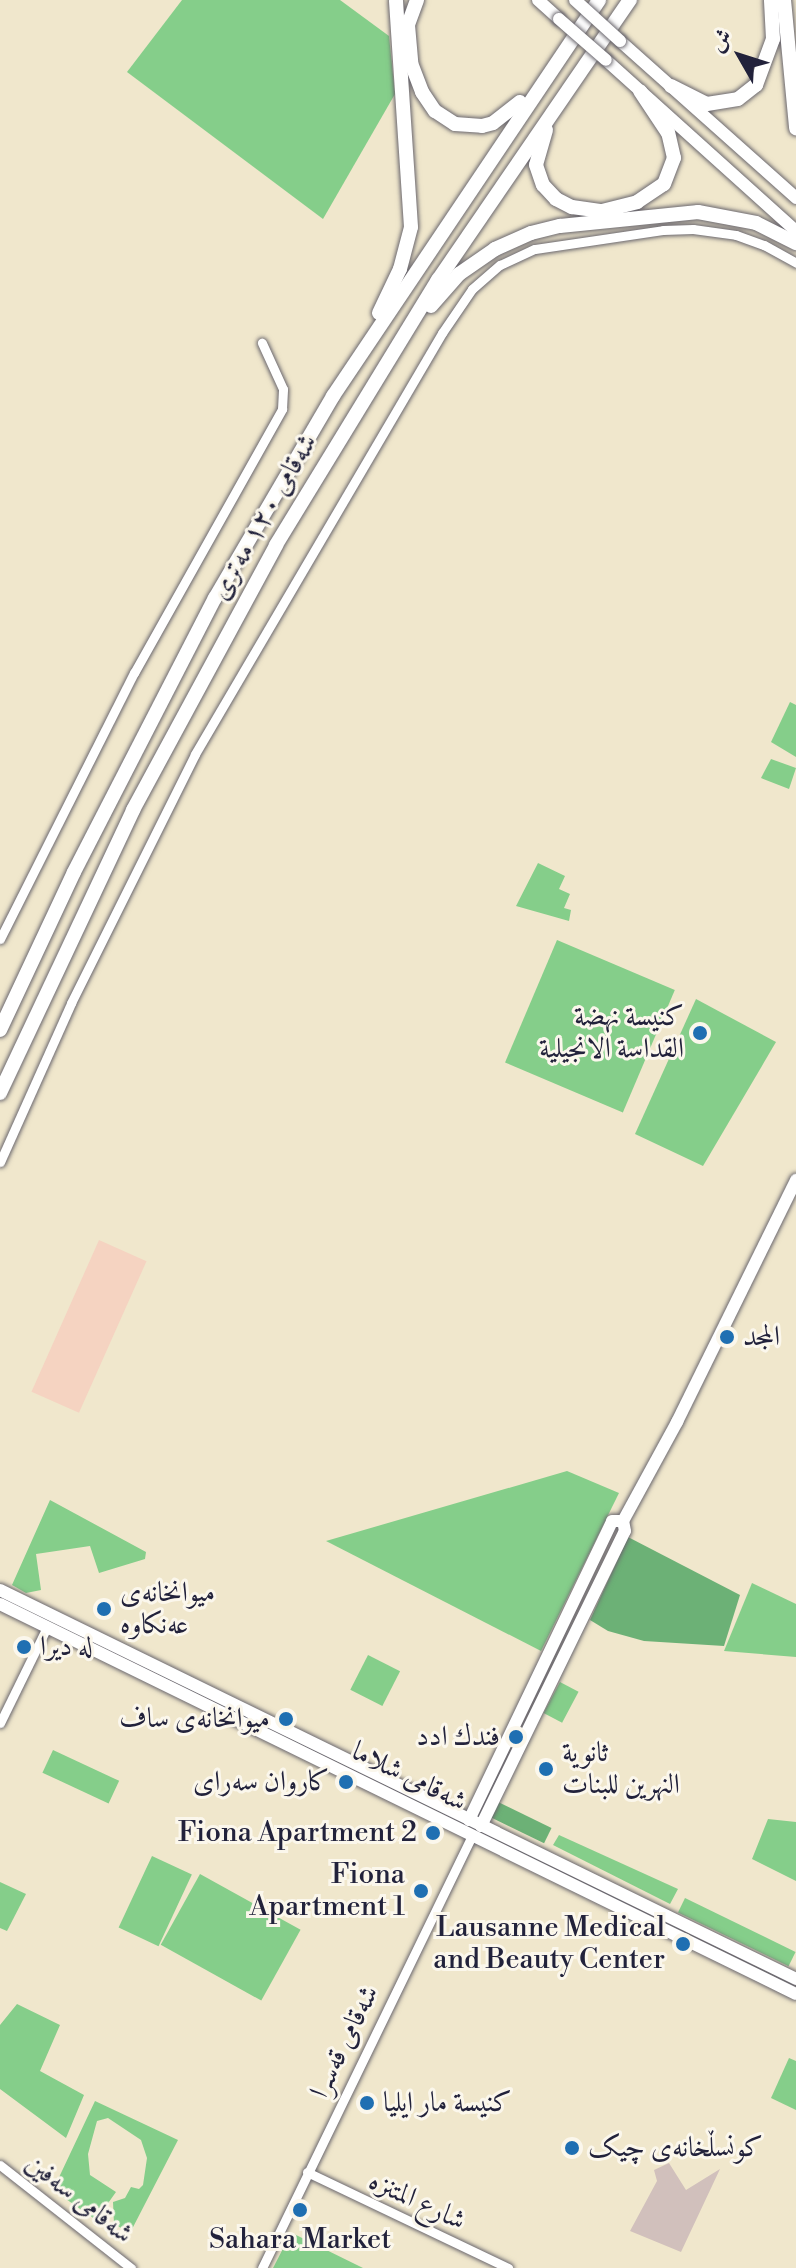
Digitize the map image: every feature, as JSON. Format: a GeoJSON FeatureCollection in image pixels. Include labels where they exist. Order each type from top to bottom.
{"type":"FeatureCollection","features":[{"type":"Feature","properties":{"kind":"highway"},"geometry":{"type":"LineString","coordinates":[[333,396],[400,269],[411,227],[396,0]]}},
{"type":"Feature","properties":{"kind":"highway"},"geometry":{"type":"LineString","coordinates":[[417,0],[408,25],[411,63],[422,92],[445,120],[470,126],[493,123],[512,111],[545,75]]}},
{"type":"Feature","properties":{"kind":"highway","name":"شەقامی ١٢٠ مەتری"},"geometry":{"type":"LineString","coordinates":[[0,1030],[151,719],[215,598],[333,396],[545,75],[599,0]]}},
{"type":"Feature","properties":{"kind":"highway","name":"شەقامی ١٢٠ مەتری"},"geometry":{"type":"LineString","coordinates":[[0,1093],[61,958],[181,717],[276,545],[375,380],[564,94],[630,0]]}},
{"type":"Feature","properties":{"kind":"highway"},"geometry":{"type":"LineString","coordinates":[[671,86],[707,104],[738,99],[756,85],[773,39],[771,0]]}},
{"type":"Feature","properties":{"kind":"highway"},"geometry":{"type":"LineString","coordinates":[[784,0],[796,128]]}},
{"type":"Feature","properties":{"kind":"highway"},"geometry":{"type":"LineString","coordinates":[[564,94],[538,151],[538,175],[549,193],[563,203],[602,211],[620,209],[650,195],[664,184],[671,171],[674,158],[668,133],[640,91]]}},
{"type":"Feature","properties":{"kind":"highway"},"geometry":{"type":"LineString","coordinates":[[375,380],[459,274],[495,249],[531,233],[634,217],[698,212],[756,223],[796,243]]}},
{"type":"Feature","properties":{"kind":"main road"},"geometry":{"type":"LineString","coordinates":[[538,0],[796,231]]}},
{"type":"Feature","properties":{"kind":"main road"},"geometry":{"type":"LineString","coordinates":[[575,0],[796,198]]}},
{"type":"Feature","properties":{"kind":"main road"},"geometry":{"type":"LineString","coordinates":[[476,1821],[625,1531],[623,1521],[677,1422],[796,1180]]}},
{"type":"Feature","properties":{"kind":"main road","name":"شەقامی شلاما"},"geometry":{"type":"LineString","coordinates":[[0,1590],[208,1699]]}},
{"type":"Feature","properties":{"kind":"main road","name":"شەقامی شلاما"},"geometry":{"type":"LineString","coordinates":[[0,1604],[476,1821],[794,1985]]}},
{"type":"Feature","properties":{"kind":"street"},"geometry":{"type":"LineString","coordinates":[[0,1162],[84,976],[195,754],[442,333],[472,289],[500,265],[535,249],[663,230],[693,229],[736,235],[764,245],[796,263]]}},
{"type":"Feature","properties":{"kind":"street"},"geometry":{"type":"LineString","coordinates":[[0,939],[141,659],[282,409],[283,389],[262,343]]}},
{"type":"Feature","properties":{"kind":"street"},"geometry":{"type":"LineString","coordinates":[[0,1723],[47,1627]]}},
{"type":"Feature","properties":{"kind":"street","name":"شەقامی قەسرا"},"geometry":{"type":"LineString","coordinates":[[262,2268],[476,1821]]}},
{"type":"Feature","properties":{"kind":"street","name":"شەقامی سەفین"},"geometry":{"type":"LineString","coordinates":[[0,2165],[131,2268]]}},
{"type":"Feature","properties":{"kind":"street","name":"شارع المتنزه"},"geometry":{"type":"LineString","coordinates":[[307,2172],[508,2268]]}},
{"type":"Feature","properties":{"kind":"shaded area"},"geometry":{"type":"Polygon","coordinates":[[[99,1240],[147,1261],[79,1413],[31,1392],[99,1240]]]}},
{"type":"Feature","properties":{"kind":"shaded area"},"geometry":{"type":"Polygon","coordinates":[[[669,2163],[686,2190],[720,2169],[681,2252],[630,2231],[657,2181],[654,2170],[669,2163]]]}},
{"type":"Feature","properties":{"kind":"green space"},"geometry":{"type":"Polygon","coordinates":[[[182,0],[340,0],[389,36],[395,94],[323,219],[127,72],[182,0]]]}},
{"type":"Feature","properties":{"kind":"green space"},"geometry":{"type":"Polygon","coordinates":[[[790,702],[796,705],[796,757],[771,742],[790,702]]]}},
{"type":"Feature","properties":{"kind":"green space"},"geometry":{"type":"Polygon","coordinates":[[[771,759],[796,768],[789,789],[761,778],[771,759]]]}},
{"type":"Feature","properties":{"kind":"green space"},"geometry":{"type":"Polygon","coordinates":[[[538,863],[565,876],[559,889],[570,894],[564,908],[571,910],[569,921],[516,906],[538,863]]]}},
{"type":"Feature","properties":{"kind":"green space"},"geometry":{"type":"Polygon","coordinates":[[[557,940],[675,990],[623,1112],[505,1062],[557,940]]]}},
{"type":"Feature","properties":{"kind":"green space"},"geometry":{"type":"Polygon","coordinates":[[[696,999],[776,1042],[703,1166],[635,1134],[696,999]]]}},
{"type":"Feature","properties":{"kind":"green space"},"geometry":{"type":"Polygon","coordinates":[[[567,1471],[619,1493],[541,1651],[326,1541],[567,1471]]]}},
{"type":"Feature","properties":{"kind":"green space"},"geometry":{"type":"Polygon","coordinates":[[[50,1500],[146,1552],[145,1559],[99,1573],[90,1546],[36,1554],[41,1590],[26,1593],[12,1585],[50,1500]]]}},
{"type":"Feature","properties":{"kind":"green space"},"geometry":{"type":"Polygon","coordinates":[[[628,1537],[740,1595],[724,1646],[644,1641],[608,1631],[590,1620],[628,1537]]]}},
{"type":"Feature","properties":{"kind":"green space"},"geometry":{"type":"Polygon","coordinates":[[[752,1583],[796,1604],[796,1657],[724,1651],[752,1583]]]}},
{"type":"Feature","properties":{"kind":"green space"},"geometry":{"type":"Polygon","coordinates":[[[368,1655],[400,1671],[382,1706],[350,1690],[368,1655]]]}},
{"type":"Feature","properties":{"kind":"green space"},"geometry":{"type":"Polygon","coordinates":[[[560,1682],[579,1692],[562,1723],[544,1713],[560,1682]]]}},
{"type":"Feature","properties":{"kind":"green space"},"geometry":{"type":"Polygon","coordinates":[[[53,1750],[119,1781],[109,1804],[42,1773],[53,1750]]]}},
{"type":"Feature","properties":{"kind":"green space"},"geometry":{"type":"Polygon","coordinates":[[[494,1800],[552,1828],[544,1843],[487,1815],[494,1800]]]}},
{"type":"Feature","properties":{"kind":"green space"},"geometry":{"type":"Polygon","coordinates":[[[768,1819],[796,1822],[796,1881],[752,1859],[768,1819]]]}},
{"type":"Feature","properties":{"kind":"green space"},"geometry":{"type":"Polygon","coordinates":[[[559,1835],[678,1889],[670,1904],[553,1845],[559,1835]]]}},
{"type":"Feature","properties":{"kind":"green space"},"geometry":{"type":"Polygon","coordinates":[[[152,1856],[192,1875],[158,1946],[119,1928],[152,1856]]]}},
{"type":"Feature","properties":{"kind":"green space"},"geometry":{"type":"Polygon","coordinates":[[[200,1874],[301,1930],[261,2001],[161,1945],[200,1874]]]}},
{"type":"Feature","properties":{"kind":"green space"},"geometry":{"type":"Polygon","coordinates":[[[0,1882],[26,1894],[7,1931],[0,1928],[0,1882]]]}},
{"type":"Feature","properties":{"kind":"green space"},"geometry":{"type":"Polygon","coordinates":[[[685,1898],[796,1952],[789,1966],[678,1912],[685,1898]]]}},
{"type":"Feature","properties":{"kind":"green space"},"geometry":{"type":"Polygon","coordinates":[[[17,2004],[60,2025],[40,2071],[84,2095],[66,2138],[0,2089],[0,2025],[17,2004]]]}},
{"type":"Feature","properties":{"kind":"green space"},"geometry":{"type":"Polygon","coordinates":[[[789,2058],[796,2061],[796,2110],[771,2098],[789,2058]]]}},
{"type":"Feature","properties":{"kind":"green space"},"geometry":{"type":"Polygon","coordinates":[[[95,2101],[178,2140],[130,2233],[114,2224],[113,2202],[125,2198],[131,2187],[139,2189],[143,2185],[147,2158],[141,2140],[108,2118],[97,2121],[88,2154],[90,2175],[116,2192],[96,2220],[53,2190],[95,2101]]]}},
{"type":"Feature","properties":{"kind":"green space"},"geometry":{"type":"Polygon","coordinates":[[[294,2234],[363,2268],[273,2268],[289,2237],[294,2234]]]}},
{"type":"Feature","properties":{"kind":"place","name":"كنيسة نهضة القداسة الانجيلية"},"geometry":{"type":"Point","coordinates":[700,1033]}},
{"type":"Feature","properties":{"kind":"place","name":"المجد"},"geometry":{"type":"Point","coordinates":[727,1337]}},
{"type":"Feature","properties":{"kind":"place","name":"میوانخانەی عەنکاوە"},"geometry":{"type":"Point","coordinates":[104,1609]}},
{"type":"Feature","properties":{"kind":"place","name":"له ديرا"},"geometry":{"type":"Point","coordinates":[24,1647]}},
{"type":"Feature","properties":{"kind":"place","name":"میوانخانەی ساف"},"geometry":{"type":"Point","coordinates":[286,1719]}},
{"type":"Feature","properties":{"kind":"place","name":"فندك ادد"},"geometry":{"type":"Point","coordinates":[516,1737]}},
{"type":"Feature","properties":{"kind":"place","name":"ثانوية النهرين للبنات"},"geometry":{"type":"Point","coordinates":[546,1769]}},
{"type":"Feature","properties":{"kind":"place","name":"کاروان سەرای"},"geometry":{"type":"Point","coordinates":[346,1782]}},
{"type":"Feature","properties":{"kind":"place","name":"Fiona Apartment 2"},"geometry":{"type":"Point","coordinates":[433,1833]}},
{"type":"Feature","properties":{"kind":"place","name":"Fiona Apartment 1"},"geometry":{"type":"Point","coordinates":[421,1891]}},
{"type":"Feature","properties":{"kind":"place","name":"Lausanne Medical and Beauty Center"},"geometry":{"type":"Point","coordinates":[683,1944]}},
{"type":"Feature","properties":{"kind":"place","name":"كنيسة مار ايليا"},"geometry":{"type":"Point","coordinates":[367,2103]}},
{"type":"Feature","properties":{"kind":"place","name":"کونسڵخانەی چیک"},"geometry":{"type":"Point","coordinates":[572,2148]}},
{"type":"Feature","properties":{"kind":"place","name":"Sahara Market"},"geometry":{"type":"Point","coordinates":[300,2210]}}]}
